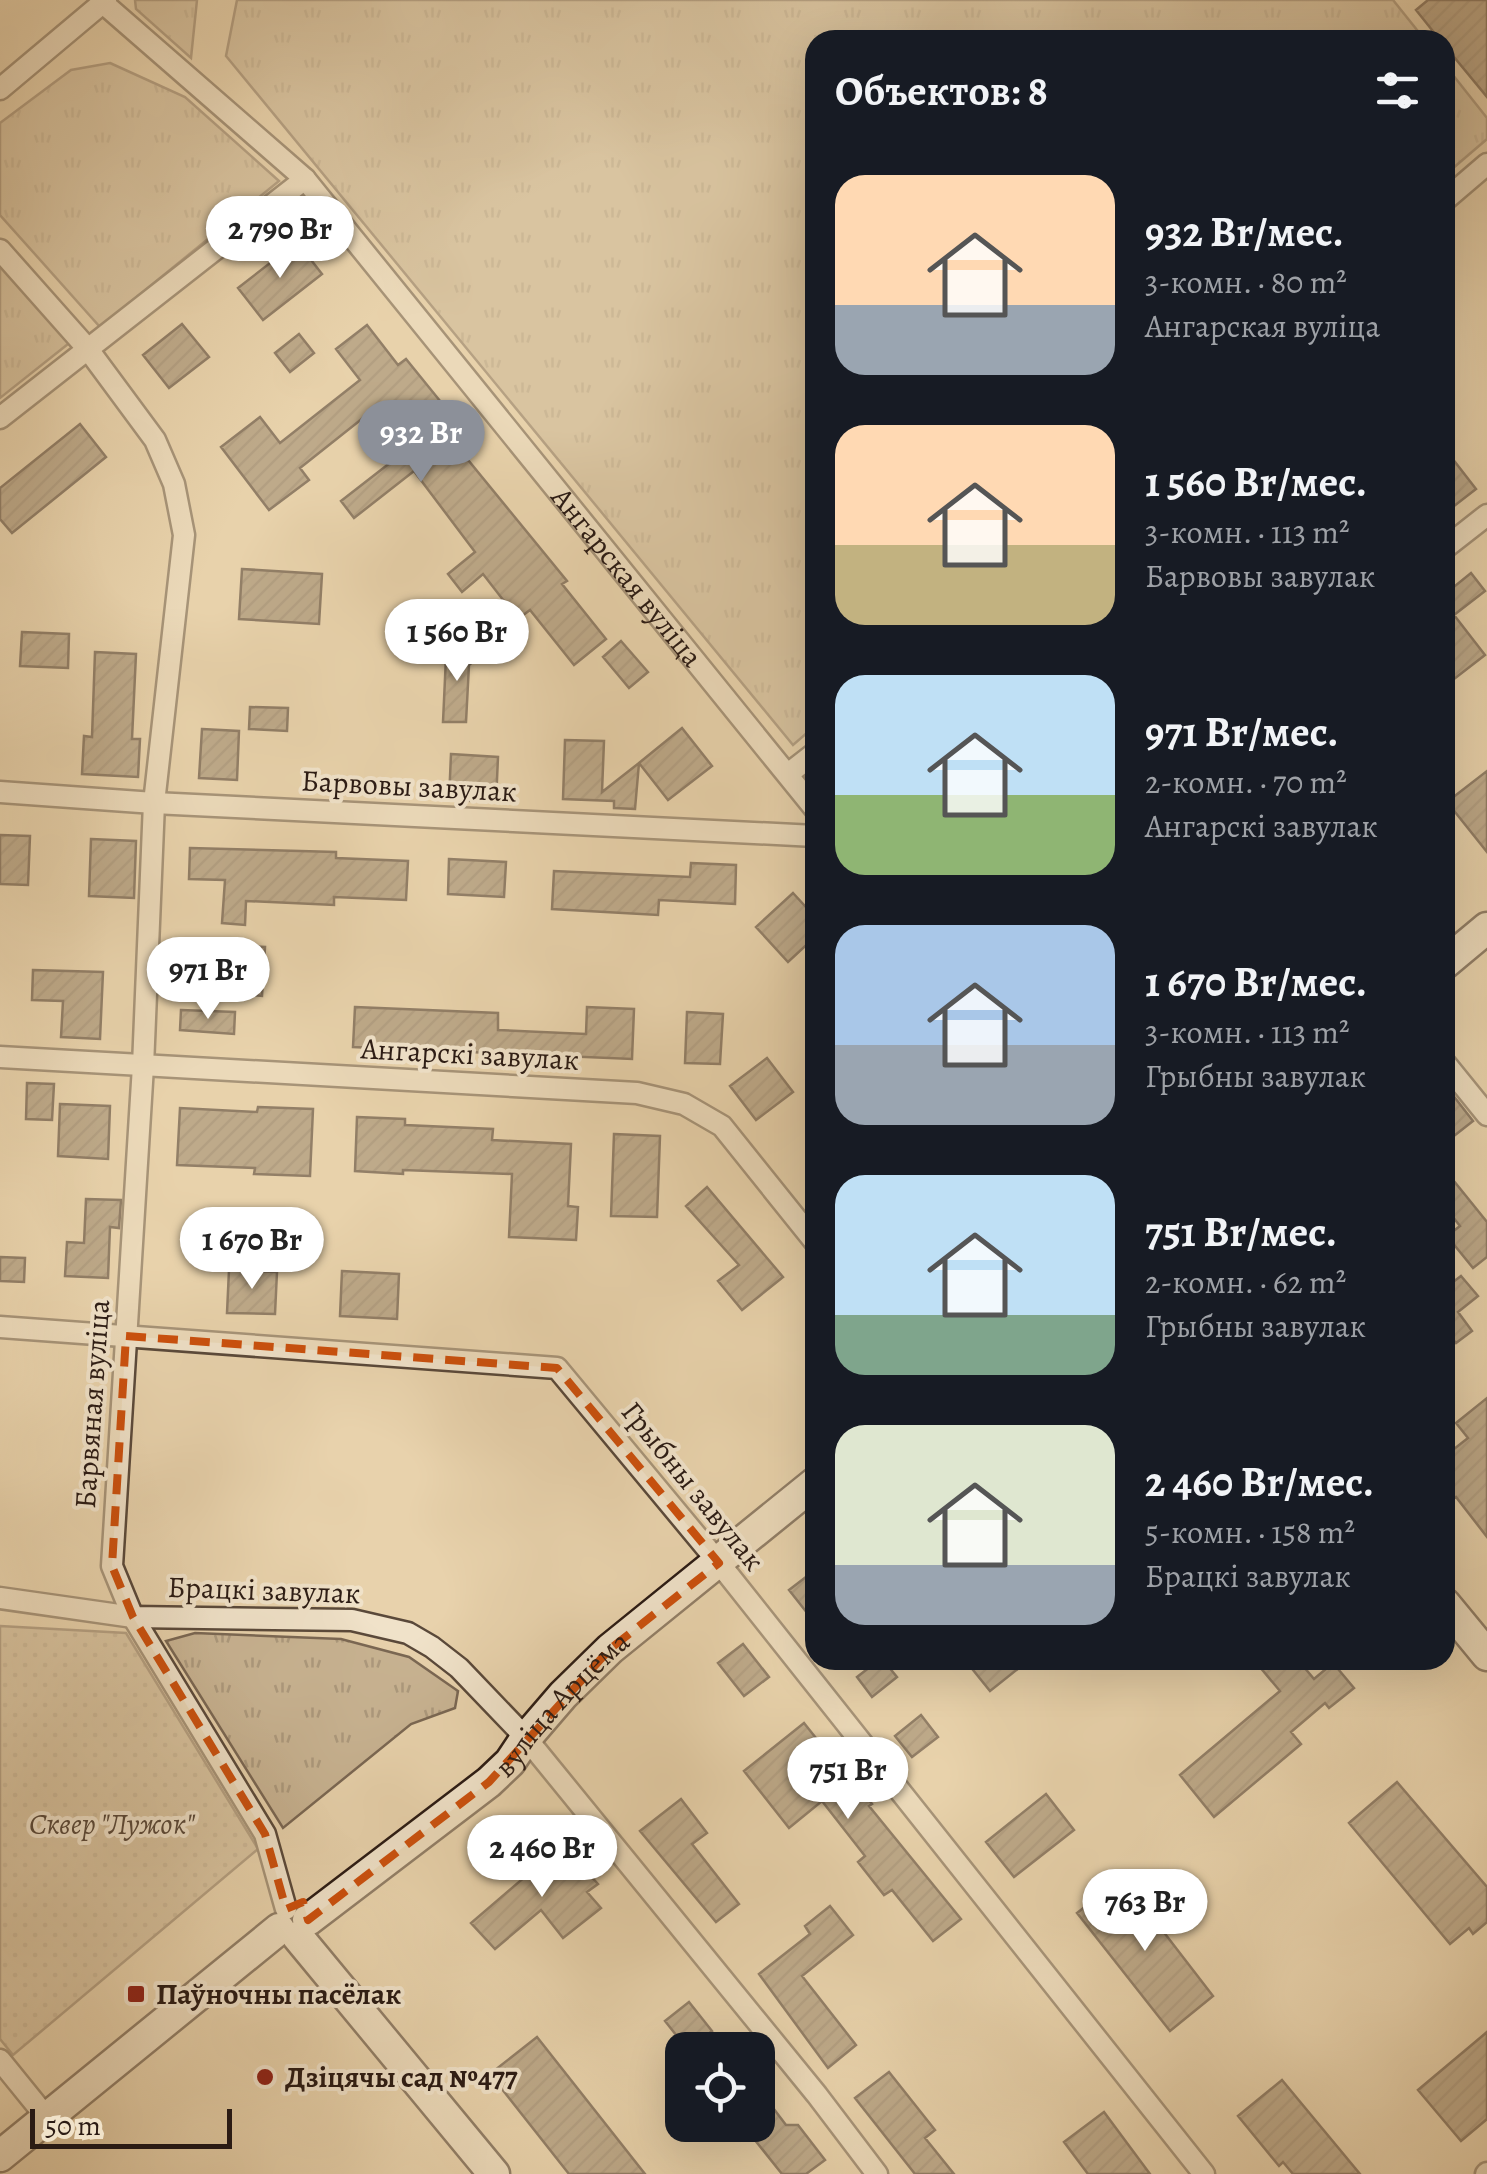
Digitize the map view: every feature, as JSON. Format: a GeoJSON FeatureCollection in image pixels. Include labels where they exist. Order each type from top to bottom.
{"type":"FeatureCollection","features":[{"type":"Feature","properties":{"kind":"street"},"geometry":{"type":"LineString","coordinates":[[0,89],[105,1]]}},
{"type":"Feature","properties":{"kind":"street","name":"Ангарская вуліца"},"geometry":{"type":"LineString","coordinates":[[105,1],[305,179],[805,796]]}},
{"type":"Feature","properties":{"kind":"street"},"geometry":{"type":"LineString","coordinates":[[1455,191],[1487,164]]}},
{"type":"Feature","properties":{"kind":"street"},"geometry":{"type":"LineString","coordinates":[[0,418],[305,179]]}},
{"type":"Feature","properties":{"kind":"street","name":"Барвяная вуліца"},"geometry":{"type":"LineString","coordinates":[[0,250],[87,348],[155,440],[174,484],[184,535],[154,803],[143,1066],[112,1566],[133,1617],[265,1834],[293,1924]]}},
{"type":"Feature","properties":{"kind":"street"},"geometry":{"type":"LineString","coordinates":[[1455,540],[1487,515]]}},
{"type":"Feature","properties":{"kind":"street"},"geometry":{"type":"LineString","coordinates":[[788,774],[805,761]]}},
{"type":"Feature","properties":{"kind":"street","name":"Барвовы завулак"},"geometry":{"type":"LineString","coordinates":[[0,792],[805,836]]}},
{"type":"Feature","properties":{"kind":"street"},"geometry":{"type":"LineString","coordinates":[[1455,955],[1487,928]]}},
{"type":"Feature","properties":{"kind":"street","name":"Ангарскі завулак"},"geometry":{"type":"LineString","coordinates":[[0,1057],[637,1093],[684,1104],[722,1126],[805,1230]]}},
{"type":"Feature","properties":{"kind":"street"},"geometry":{"type":"LineString","coordinates":[[1455,1075],[1487,1115]]}},
{"type":"Feature","properties":{"kind":"street","name":"Грыбны завулак"},"geometry":{"type":"LineString","coordinates":[[0,1327],[558,1368],[719,1563],[1204,2174]]}},
{"type":"Feature","properties":{"kind":"street","name":"вуліца Арцёма"},"geometry":{"type":"LineString","coordinates":[[0,2156],[293,1924],[490,1782],[563,1695],[610,1649],[805,1491]]}},
{"type":"Feature","properties":{"kind":"street","name":"Брацкі завулак"},"geometry":{"type":"LineString","coordinates":[[0,1598],[133,1617],[352,1620],[408,1633],[459,1668],[526,1738],[877,2174]]}},
{"type":"Feature","properties":{"kind":"street"},"geometry":{"type":"LineString","coordinates":[[1455,1616],[1487,1655]]}},
{"type":"Feature","properties":{"kind":"street"},"geometry":{"type":"LineString","coordinates":[[293,1924],[494,2174]]}},
{"type":"Feature","properties":{"kind":"street"},"geometry":{"type":"LineString","coordinates":[[0,2060],[48,2118]]}},
{"type":"Feature","properties":{"kind":"highlighted area"},"geometry":{"type":"Polygon","coordinates":[[[126,1336],[557,1368],[719,1563],[610,1649],[489,1782],[308,1920],[303,1902],[286,1909],[265,1834],[133,1617],[112,1566],[126,1336]]]}},
{"type":"Feature","properties":{"kind":"green space"},"geometry":{"type":"Polygon","coordinates":[[[135,0],[197,0],[191,58],[136,9],[135,0]]]}},
{"type":"Feature","properties":{"kind":"green space"},"geometry":{"type":"Polygon","coordinates":[[[237,0],[1393,0],[1417,30],[805,30],[805,735],[793,745],[226,56],[237,0]]]}},
{"type":"Feature","properties":{"kind":"green space"},"geometry":{"type":"Polygon","coordinates":[[[110,63],[185,97],[279,181],[100,327],[0,215],[0,123],[71,70],[110,63]]]}},
{"type":"Feature","properties":{"kind":"green space"},"geometry":{"type":"Polygon","coordinates":[[[1455,78],[1487,118],[1487,139],[1455,166],[1455,78]]]}},
{"type":"Feature","properties":{"kind":"green space"},"geometry":{"type":"Polygon","coordinates":[[[0,261],[73,340],[0,398],[0,261]]]}},
{"type":"Feature","properties":{"kind":"green space","name":"Сквер \"Лужок\""},"geometry":{"type":"Polygon","coordinates":[[[0,1626],[126,1633],[258,1849],[13,2055],[0,2039],[0,1626]]]}},
{"type":"Feature","properties":{"kind":"green space"},"geometry":{"type":"Polygon","coordinates":[[[195,1633],[341,1639],[409,1657],[458,1691],[455,1708],[411,1724],[283,1828],[166,1641],[195,1633]]]}},
{"type":"Feature","properties":{"kind":"building"},"geometry":{"type":"Polygon","coordinates":[[[1428,0],[1487,0],[1487,97],[1455,58],[1455,30],[1432,30],[1416,10],[1428,0]]]}},
{"type":"Feature","properties":{"kind":"building"},"geometry":{"type":"Polygon","coordinates":[[[297,242],[322,274],[263,320],[238,288],[297,242]]]}},
{"type":"Feature","properties":{"kind":"building"},"geometry":{"type":"Polygon","coordinates":[[[182,324],[209,357],[169,388],[143,355],[182,324]]]}},
{"type":"Feature","properties":{"kind":"building"},"geometry":{"type":"Polygon","coordinates":[[[367,325],[398,365],[406,359],[449,412],[437,422],[567,581],[562,584],[606,639],[574,665],[530,610],[518,619],[483,574],[462,592],[448,574],[475,552],[414,471],[354,518],[341,501],[395,459],[363,418],[300,468],[309,480],[269,510],[221,447],[260,417],[280,443],[360,380],[336,349],[367,325]]]}},
{"type":"Feature","properties":{"kind":"building"},"geometry":{"type":"Polygon","coordinates":[[[299,334],[314,353],[290,372],[275,353],[299,334]]]}},
{"type":"Feature","properties":{"kind":"building"},"geometry":{"type":"Polygon","coordinates":[[[80,424],[106,457],[12,533],[0,519],[0,488],[80,424]]]}},
{"type":"Feature","properties":{"kind":"building"},"geometry":{"type":"Polygon","coordinates":[[[1455,462],[1476,489],[1455,505],[1455,462]]]}},
{"type":"Feature","properties":{"kind":"building"},"geometry":{"type":"Polygon","coordinates":[[[242,569],[322,574],[319,624],[239,619],[242,569]]]}},
{"type":"Feature","properties":{"kind":"building"},"geometry":{"type":"Polygon","coordinates":[[[1471,573],[1485,591],[1455,614],[1455,586],[1471,573]]]}},
{"type":"Feature","properties":{"kind":"building"},"geometry":{"type":"Polygon","coordinates":[[[432,616],[451,643],[427,660],[408,633],[432,616]]]}},
{"type":"Feature","properties":{"kind":"building"},"geometry":{"type":"Polygon","coordinates":[[[1455,616],[1485,655],[1455,678],[1455,616]]]}},
{"type":"Feature","properties":{"kind":"building"},"geometry":{"type":"Polygon","coordinates":[[[22,632],[69,634],[68,668],[20,666],[22,632]]]}},
{"type":"Feature","properties":{"kind":"building"},"geometry":{"type":"Polygon","coordinates":[[[621,641],[648,672],[629,688],[603,657],[621,641]]]}},
{"type":"Feature","properties":{"kind":"building"},"geometry":{"type":"Polygon","coordinates":[[[465,642],[477,658],[469,665],[466,722],[443,722],[446,657],[465,642]]]}},
{"type":"Feature","properties":{"kind":"building"},"geometry":{"type":"Polygon","coordinates":[[[95,652],[136,654],[132,739],[140,739],[138,777],[82,774],[84,736],[92,737],[95,652]]]}},
{"type":"Feature","properties":{"kind":"building"},"geometry":{"type":"Polygon","coordinates":[[[250,707],[288,708],[287,731],[249,729],[250,707]]]}},
{"type":"Feature","properties":{"kind":"building"},"geometry":{"type":"Polygon","coordinates":[[[682,728],[712,766],[668,800],[639,763],[682,728]]]}},
{"type":"Feature","properties":{"kind":"building"},"geometry":{"type":"Polygon","coordinates":[[[202,729],[239,731],[237,780],[199,778],[202,729]]]}},
{"type":"Feature","properties":{"kind":"building"},"geometry":{"type":"Polygon","coordinates":[[[565,740],[604,741],[602,792],[639,763],[635,809],[614,808],[614,801],[563,799],[565,740]]]}},
{"type":"Feature","properties":{"kind":"building"},"geometry":{"type":"Polygon","coordinates":[[[451,754],[498,757],[496,802],[449,800],[451,754]]]}},
{"type":"Feature","properties":{"kind":"building"},"geometry":{"type":"Polygon","coordinates":[[[1487,771],[1487,852],[1455,812],[1455,796],[1487,771]]]}},
{"type":"Feature","properties":{"kind":"building"},"geometry":{"type":"Polygon","coordinates":[[[0,835],[30,836],[28,885],[0,884],[0,835]]]}},
{"type":"Feature","properties":{"kind":"building"},"geometry":{"type":"Polygon","coordinates":[[[91,839],[136,841],[134,898],[89,896],[91,839]]]}},
{"type":"Feature","properties":{"kind":"building"},"geometry":{"type":"Polygon","coordinates":[[[190,848],[336,852],[336,858],[408,861],[406,900],[334,897],[334,905],[246,901],[245,925],[222,923],[225,880],[189,879],[190,848]]]}},
{"type":"Feature","properties":{"kind":"building"},"geometry":{"type":"Polygon","coordinates":[[[449,859],[506,862],[504,897],[448,894],[449,859]]]}},
{"type":"Feature","properties":{"kind":"building"},"geometry":{"type":"Polygon","coordinates":[[[691,863],[736,865],[735,904],[659,900],[658,915],[552,909],[554,871],[690,877],[691,863]]]}},
{"type":"Feature","properties":{"kind":"building"},"geometry":{"type":"Polygon","coordinates":[[[793,893],[805,906],[805,946],[788,962],[756,927],[793,893]]]}},
{"type":"Feature","properties":{"kind":"building"},"geometry":{"type":"Polygon","coordinates":[[[242,946],[265,947],[262,996],[240,994],[242,946]]]}},
{"type":"Feature","properties":{"kind":"building"},"geometry":{"type":"Polygon","coordinates":[[[33,970],[103,972],[100,1039],[61,1037],[63,1001],[32,1000],[33,970]]]}},
{"type":"Feature","properties":{"kind":"building"},"geometry":{"type":"Polygon","coordinates":[[[355,1007],[498,1013],[498,1030],[586,1034],[587,1007],[634,1009],[632,1059],[353,1047],[355,1007]]]}},
{"type":"Feature","properties":{"kind":"building"},"geometry":{"type":"Polygon","coordinates":[[[181,1010],[235,1012],[234,1034],[180,1030],[181,1010]]]}},
{"type":"Feature","properties":{"kind":"building"},"geometry":{"type":"Polygon","coordinates":[[[687,1012],[723,1014],[720,1064],[685,1063],[687,1012]]]}},
{"type":"Feature","properties":{"kind":"building"},"geometry":{"type":"Polygon","coordinates":[[[767,1058],[793,1092],[756,1120],[730,1086],[767,1058]]]}},
{"type":"Feature","properties":{"kind":"building"},"geometry":{"type":"Polygon","coordinates":[[[27,1083],[54,1084],[52,1120],[26,1119],[27,1083]]]}},
{"type":"Feature","properties":{"kind":"building"},"geometry":{"type":"Polygon","coordinates":[[[1455,1098],[1473,1121],[1455,1135],[1455,1098]]]}},
{"type":"Feature","properties":{"kind":"building"},"geometry":{"type":"Polygon","coordinates":[[[60,1104],[110,1106],[108,1159],[58,1156],[60,1104]]]}},
{"type":"Feature","properties":{"kind":"building"},"geometry":{"type":"Polygon","coordinates":[[[258,1107],[313,1109],[310,1176],[254,1174],[255,1168],[177,1165],[180,1108],[257,1112],[258,1107]]]}},
{"type":"Feature","properties":{"kind":"building"},"geometry":{"type":"Polygon","coordinates":[[[357,1117],[405,1119],[405,1125],[493,1129],[492,1140],[571,1144],[568,1206],[578,1207],[576,1240],[509,1237],[512,1174],[355,1171],[357,1117]]]}},
{"type":"Feature","properties":{"kind":"building"},"geometry":{"type":"Polygon","coordinates":[[[614,1134],[660,1136],[657,1217],[611,1216],[614,1134]]]}},
{"type":"Feature","properties":{"kind":"building"},"geometry":{"type":"Polygon","coordinates":[[[1455,1182],[1487,1222],[1487,1257],[1473,1268],[1455,1246],[1455,1230],[1460,1226],[1455,1220],[1455,1182]]]}},
{"type":"Feature","properties":{"kind":"building"},"geometry":{"type":"Polygon","coordinates":[[[707,1187],[783,1277],[742,1310],[718,1281],[739,1265],[686,1206],[707,1187]]]}},
{"type":"Feature","properties":{"kind":"building"},"geometry":{"type":"Polygon","coordinates":[[[86,1199],[121,1200],[119,1228],[110,1227],[108,1278],[65,1276],[67,1242],[84,1243],[86,1199]]]}},
{"type":"Feature","properties":{"kind":"building"},"geometry":{"type":"Polygon","coordinates":[[[0,1257],[25,1258],[24,1282],[0,1281],[0,1257]]]}},
{"type":"Feature","properties":{"kind":"building"},"geometry":{"type":"Polygon","coordinates":[[[229,1270],[277,1272],[275,1314],[227,1313],[229,1270]]]}},
{"type":"Feature","properties":{"kind":"building"},"geometry":{"type":"Polygon","coordinates":[[[342,1271],[399,1274],[397,1319],[340,1316],[342,1271]]]}},
{"type":"Feature","properties":{"kind":"building"},"geometry":{"type":"Polygon","coordinates":[[[1461,1276],[1478,1296],[1458,1312],[1472,1331],[1456,1343],[1455,1342],[1455,1280],[1461,1276]]]}},
{"type":"Feature","properties":{"kind":"building"},"geometry":{"type":"Polygon","coordinates":[[[1487,1398],[1487,1537],[1455,1498],[1455,1448],[1468,1438],[1456,1423],[1487,1398]]]}},
{"type":"Feature","properties":{"kind":"building"},"geometry":{"type":"Polygon","coordinates":[[[805,1578],[805,1610],[789,1590],[805,1578]]]}},
{"type":"Feature","properties":{"kind":"building"},"geometry":{"type":"Polygon","coordinates":[[[743,1644],[769,1677],[744,1696],[718,1663],[743,1644]]]}},
{"type":"Feature","properties":{"kind":"building"},"geometry":{"type":"Polygon","coordinates":[[[866,1670],[891,1670],[897,1677],[872,1697],[857,1677],[866,1670]]]}},
{"type":"Feature","properties":{"kind":"building"},"geometry":{"type":"Polygon","coordinates":[[[973,1670],[1016,1670],[990,1691],[973,1670]]]}},
{"type":"Feature","properties":{"kind":"building"},"geometry":{"type":"Polygon","coordinates":[[[1262,1670],[1306,1670],[1314,1679],[1325,1670],[1339,1670],[1354,1688],[1329,1708],[1325,1703],[1291,1732],[1301,1744],[1214,1817],[1180,1775],[1280,1691],[1262,1670]]]}},
{"type":"Feature","properties":{"kind":"building"},"geometry":{"type":"Polygon","coordinates":[[[921,1715],[938,1737],[912,1757],[895,1736],[921,1715]]]}},
{"type":"Feature","properties":{"kind":"building"},"geometry":{"type":"Polygon","coordinates":[[[804,1723],[961,1919],[933,1941],[892,1890],[884,1895],[858,1862],[865,1856],[822,1801],[789,1828],[744,1771],[804,1723]]]}},
{"type":"Feature","properties":{"kind":"building"},"geometry":{"type":"Polygon","coordinates":[[[1397,1782],[1487,1887],[1487,1922],[1473,1934],[1469,1928],[1450,1944],[1349,1823],[1397,1782]]]}},
{"type":"Feature","properties":{"kind":"building"},"geometry":{"type":"Polygon","coordinates":[[[1046,1794],[1074,1830],[1014,1877],[986,1842],[1046,1794]]]}},
{"type":"Feature","properties":{"kind":"building"},"geometry":{"type":"Polygon","coordinates":[[[681,1799],[707,1833],[692,1844],[739,1904],[716,1922],[640,1831],[681,1799]]]}},
{"type":"Feature","properties":{"kind":"building"},"geometry":{"type":"Polygon","coordinates":[[[562,1845],[598,1884],[587,1892],[601,1908],[563,1938],[541,1910],[495,1949],[471,1923],[562,1845]]]}},
{"type":"Feature","properties":{"kind":"building"},"geometry":{"type":"Polygon","coordinates":[[[1122,1878],[1213,1996],[1170,2031],[1077,1913],[1122,1878]]]}},
{"type":"Feature","properties":{"kind":"building"},"geometry":{"type":"Polygon","coordinates":[[[830,1906],[853,1935],[802,1976],[856,2045],[828,2068],[759,1974],[810,1934],[805,1926],[830,1906]]]}},
{"type":"Feature","properties":{"kind":"building"},"geometry":{"type":"Polygon","coordinates":[[[689,2002],[712,2031],[674,2032],[665,2021],[689,2002]]]}},
{"type":"Feature","properties":{"kind":"building"},"geometry":{"type":"Polygon","coordinates":[[[1487,2032],[1487,2119],[1461,2141],[1418,2090],[1487,2032]]]}},
{"type":"Feature","properties":{"kind":"building"},"geometry":{"type":"Polygon","coordinates":[[[537,2037],[645,2174],[569,2174],[490,2074],[537,2037]]]}},
{"type":"Feature","properties":{"kind":"building"},"geometry":{"type":"Polygon","coordinates":[[[889,2072],[935,2130],[925,2138],[954,2174],[915,2174],[855,2098],[889,2072]]]}},
{"type":"Feature","properties":{"kind":"building"},"geometry":{"type":"Polygon","coordinates":[[[1282,2080],[1360,2174],[1293,2174],[1283,2162],[1279,2166],[1238,2116],[1282,2080]]]}},
{"type":"Feature","properties":{"kind":"building"},"geometry":{"type":"Polygon","coordinates":[[[775,2110],[786,2125],[798,2125],[825,2160],[806,2174],[782,2174],[757,2142],[775,2142],[775,2110]]]}},
{"type":"Feature","properties":{"kind":"building"},"geometry":{"type":"Polygon","coordinates":[[[1104,2112],[1150,2174],[1088,2174],[1064,2142],[1104,2112]]]}},
{"type":"Feature","properties":{"kind":"place","name":"Паўночны пасёлак"},"geometry":{"type":"Point","coordinates":[136,1994]}},
{"type":"Feature","properties":{"kind":"place","name":"Дзіцячы сад №477"},"geometry":{"type":"Point","coordinates":[265,2077]}}]}
